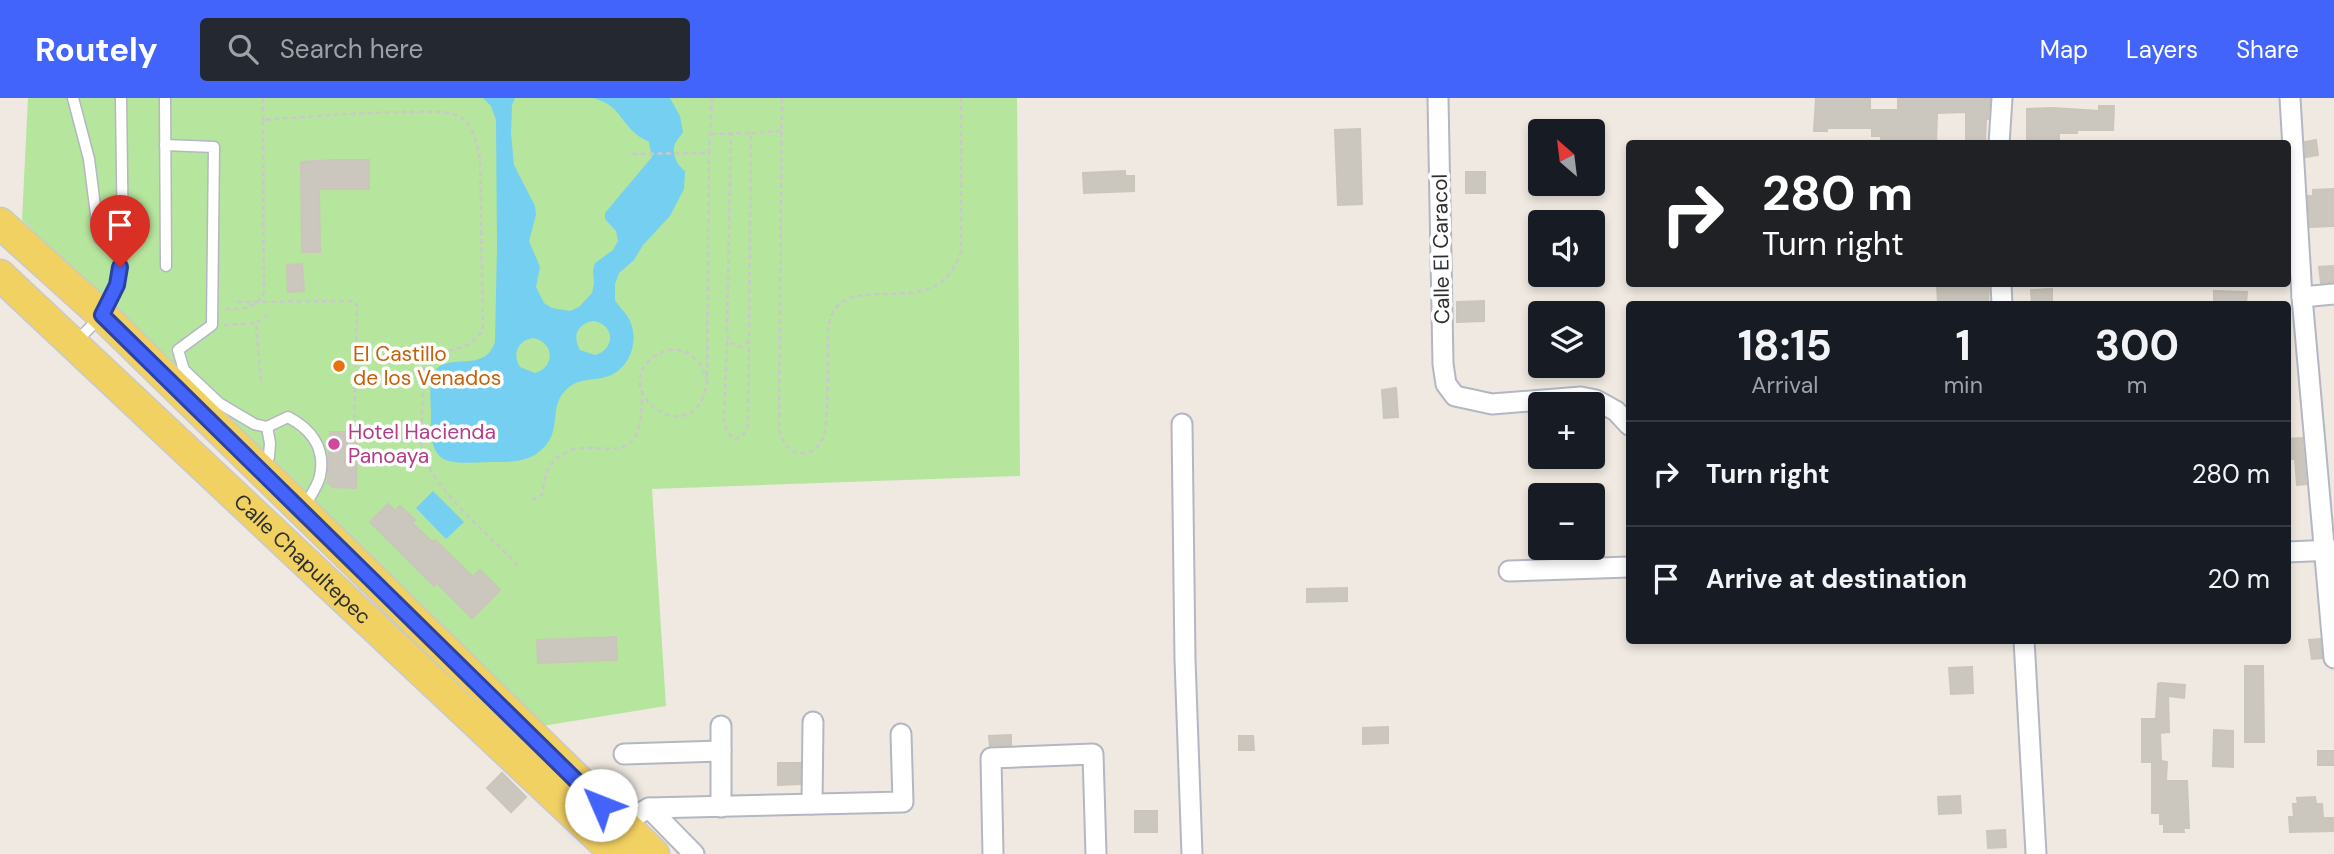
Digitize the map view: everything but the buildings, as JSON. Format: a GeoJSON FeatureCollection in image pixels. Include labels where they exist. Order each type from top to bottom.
{"type":"FeatureCollection","features":[{"type":"Feature","properties":{"kind":"main road","name":"Calle Chapultepec"},"geometry":{"type":"LineString","coordinates":[[0,223],[102,315],[302,512],[613,840]]}},
{"type":"Feature","properties":{"kind":"main road","name":"Calle Chapultepec"},"geometry":{"type":"LineString","coordinates":[[0,275],[613,840]]}},
{"type":"Feature","properties":{"kind":"main road"},"geometry":{"type":"LineString","coordinates":[[613,840],[654,854]]}},
{"type":"Feature","properties":{"kind":"street","name":"Calle El Caracol"},"geometry":{"type":"LineString","coordinates":[[1438,98],[1443,364],[1446,384],[1455,396],[1492,404],[1581,397],[1597,400],[1616,411],[1626,422]]}},
{"type":"Feature","properties":{"kind":"street"},"geometry":{"type":"LineString","coordinates":[[1999,140],[2002,98]]}},
{"type":"Feature","properties":{"kind":"street"},"geometry":{"type":"LineString","coordinates":[[2290,98],[2302,297],[2328,551],[2334,659]]}},
{"type":"Feature","properties":{"kind":"street"},"geometry":{"type":"LineString","coordinates":[[2302,297],[2334,294]]}},
{"type":"Feature","properties":{"kind":"street"},"geometry":{"type":"LineString","coordinates":[[1182,424],[1185,660],[1192,854]]}},
{"type":"Feature","properties":{"kind":"street"},"geometry":{"type":"LineString","coordinates":[[2291,552],[2328,551]]}},
{"type":"Feature","properties":{"kind":"street"},"geometry":{"type":"LineString","coordinates":[[1509,571],[1626,568]]}},
{"type":"Feature","properties":{"kind":"street"},"geometry":{"type":"LineString","coordinates":[[2024,644],[2036,854]]}},
{"type":"Feature","properties":{"kind":"street"},"geometry":{"type":"LineString","coordinates":[[812,804],[813,722]]}},
{"type":"Feature","properties":{"kind":"street"},"geometry":{"type":"LineString","coordinates":[[721,726],[721,807]]}},
{"type":"Feature","properties":{"kind":"street"},"geometry":{"type":"LineString","coordinates":[[613,840],[649,808],[902,802],[901,734]]}},
{"type":"Feature","properties":{"kind":"street"},"geometry":{"type":"LineString","coordinates":[[624,754],[721,751]]}},
{"type":"Feature","properties":{"kind":"street"},"geometry":{"type":"LineString","coordinates":[[993,854],[991,758],[1093,754],[1096,854]]}},
{"type":"Feature","properties":{"kind":"street"},"geometry":{"type":"LineString","coordinates":[[649,808],[694,854]]}},
{"type":"Feature","properties":{"kind":"lane"},"geometry":{"type":"LineString","coordinates":[[73,98],[89,159],[99,238],[123,248]]}},
{"type":"Feature","properties":{"kind":"lane"},"geometry":{"type":"LineString","coordinates":[[79,127],[81,98]]}},
{"type":"Feature","properties":{"kind":"lane"},"geometry":{"type":"LineString","coordinates":[[74,344],[102,315],[117,285],[123,248],[121,98]]}},
{"type":"Feature","properties":{"kind":"lane"},"geometry":{"type":"LineString","coordinates":[[165,98],[166,266]]}},
{"type":"Feature","properties":{"kind":"lane"},"geometry":{"type":"LineString","coordinates":[[165,145],[214,147],[212,325],[178,350],[184,370],[219,403],[254,424],[267,427],[288,417],[305,426],[320,449],[320,477],[302,512]]}},
{"type":"Feature","properties":{"kind":"lane"},"geometry":{"type":"LineString","coordinates":[[257,467],[269,457],[267,427]]}},
{"type":"Feature","properties":{"kind":"path"},"geometry":{"type":"LineString","coordinates":[[211,309],[248,309],[257,303],[264,293],[263,98]]}},
{"type":"Feature","properties":{"kind":"path"},"geometry":{"type":"LineString","coordinates":[[642,389],[651,407],[669,416],[692,411],[706,393],[712,98]]}},
{"type":"Feature","properties":{"kind":"path"},"geometry":{"type":"LineString","coordinates":[[782,98],[779,428],[785,445],[802,454],[815,450],[824,438],[828,330],[836,308],[854,296],[915,292],[930,288],[950,274],[959,258],[961,98]]}},
{"type":"Feature","properties":{"kind":"path"},"geometry":{"type":"LineString","coordinates":[[263,120],[375,112],[449,113],[461,117],[470,127],[480,158],[483,329],[478,339],[470,345],[424,354],[421,443],[423,458],[437,481],[518,566]]}},
{"type":"Feature","properties":{"kind":"path"},"geometry":{"type":"LineString","coordinates":[[711,134],[781,131]]}},
{"type":"Feature","properties":{"kind":"path"},"geometry":{"type":"LineString","coordinates":[[731,133],[724,418],[727,432],[735,439],[742,437],[748,425],[751,133]]}},
{"type":"Feature","properties":{"kind":"path"},"geometry":{"type":"LineString","coordinates":[[632,154],[709,153]]}},
{"type":"Feature","properties":{"kind":"path"},"geometry":{"type":"LineString","coordinates":[[237,302],[352,301],[357,305],[354,432]]}},
{"type":"Feature","properties":{"kind":"path"},"geometry":{"type":"LineString","coordinates":[[212,325],[256,323],[271,313]]}},
{"type":"Feature","properties":{"kind":"path"},"geometry":{"type":"LineString","coordinates":[[256,323],[261,381]]}},
{"type":"Feature","properties":{"kind":"path"},"geometry":{"type":"LineString","coordinates":[[727,331],[728,340],[736,346],[746,344],[749,337]]}},
{"type":"Feature","properties":{"kind":"path"},"geometry":{"type":"LineString","coordinates":[[533,500],[541,495],[547,471],[562,455],[578,450],[614,449],[631,442],[641,424],[641,379],[650,360],[668,351],[679,350],[690,354],[699,361],[708,382]]}},
{"type":"Feature","properties":{"kind":"green space"},"geometry":{"type":"Polygon","coordinates":[[[28,98],[1017,98],[1020,476],[652,489],[666,706],[536,727],[22,220],[28,98]]]}},
{"type":"Feature","properties":{"kind":"water"},"geometry":{"type":"Polygon","coordinates":[[[483,98],[515,98],[512,105],[511,133],[514,165],[535,206],[536,215],[529,241],[540,267],[536,287],[544,303],[552,308],[570,311],[579,307],[592,293],[595,263],[613,250],[618,241],[616,231],[605,219],[605,213],[652,157],[649,142],[635,133],[608,104],[593,98],[670,98],[680,116],[683,132],[676,142],[674,154],[685,171],[684,189],[670,216],[643,245],[634,260],[619,273],[615,284],[615,300],[629,318],[633,330],[633,347],[626,363],[613,374],[579,382],[566,390],[557,404],[552,436],[535,455],[516,461],[462,463],[443,458],[433,444],[431,387],[437,369],[444,364],[482,358],[495,342],[496,120],[491,106],[483,98]],[[593,321],[577,331],[576,340],[580,350],[595,355],[607,348],[610,337],[606,327],[593,321]],[[533,338],[520,345],[516,357],[520,367],[535,373],[546,366],[550,355],[545,344],[533,338]]]}},
{"type":"Feature","properties":{"kind":"water"},"geometry":{"type":"Polygon","coordinates":[[[433,491],[464,522],[446,539],[416,508],[433,491]]]}},
{"type":"Feature","properties":{"kind":"place","name":"El Castillo de los Venados"},"geometry":{"type":"Point","coordinates":[339,366]}},
{"type":"Feature","properties":{"kind":"place","name":"Hotel Hacienda Panoaya"},"geometry":{"type":"Point","coordinates":[334,444]}},
{"type":"Feature","properties":{"kind":"route"},"geometry":{"type":"LineString","coordinates":[[120,267],[117,285],[102,315],[601,805]]}}]}
